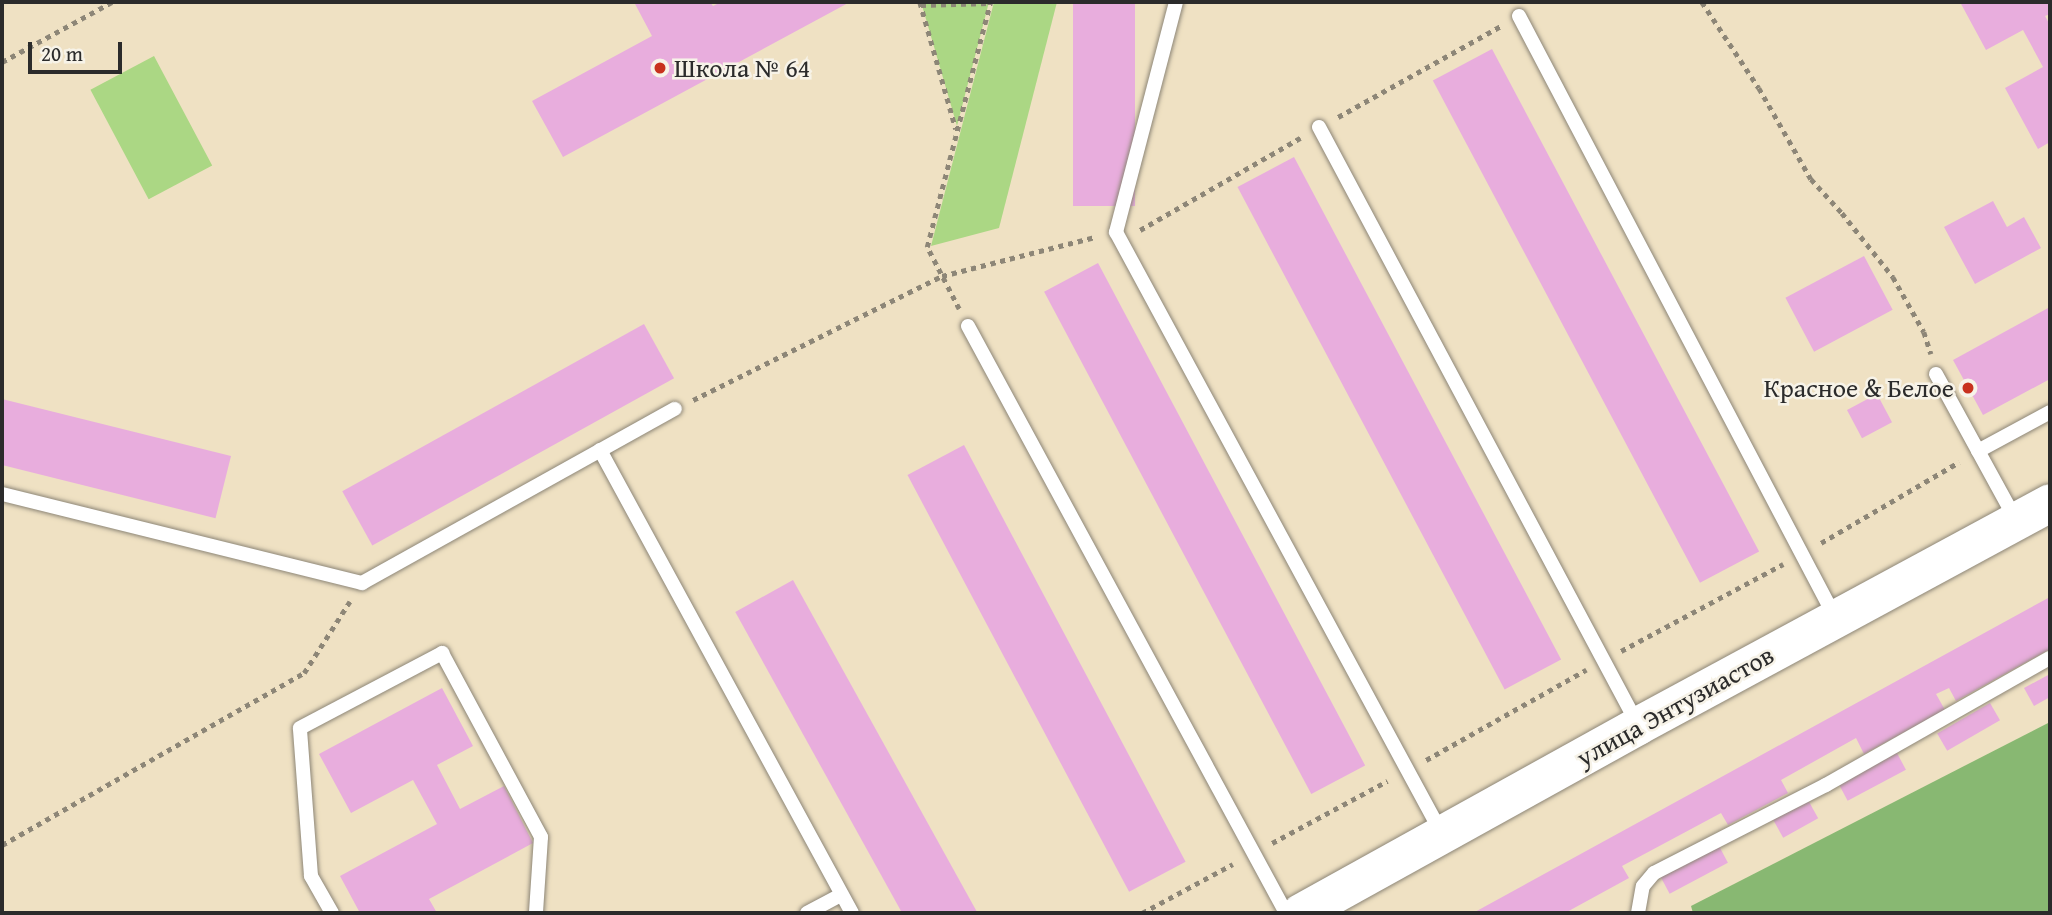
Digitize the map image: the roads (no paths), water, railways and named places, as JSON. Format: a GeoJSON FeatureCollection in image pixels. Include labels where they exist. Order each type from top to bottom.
{"type":"FeatureCollection","features":[{"type":"Feature","properties":{"kind":"main road","name":"улица Энтузиастов"},"geometry":{"type":"LineString","coordinates":[[1301,913],[1638,726],[2050,503]]}},
{"type":"Feature","properties":{"kind":"lane"},"geometry":{"type":"LineString","coordinates":[[1176,2],[1116,232],[1442,835]]}},
{"type":"Feature","properties":{"kind":"lane"},"geometry":{"type":"LineString","coordinates":[[1519,16],[1836,619]]}},
{"type":"Feature","properties":{"kind":"lane"},"geometry":{"type":"LineString","coordinates":[[1320,127],[1638,726]]}},
{"type":"Feature","properties":{"kind":"lane"},"geometry":{"type":"LineString","coordinates":[[968,326],[1286,913]]}},
{"type":"Feature","properties":{"kind":"lane"},"geometry":{"type":"LineString","coordinates":[[1936,374],[2016,522]]}},
{"type":"Feature","properties":{"kind":"lane"},"geometry":{"type":"LineString","coordinates":[[2,494],[362,583],[675,409]]}},
{"type":"Feature","properties":{"kind":"lane"},"geometry":{"type":"LineString","coordinates":[[1978,451],[2050,412]]}},
{"type":"Feature","properties":{"kind":"lane"},"geometry":{"type":"LineString","coordinates":[[600,450],[852,913]]}},
{"type":"Feature","properties":{"kind":"lane"},"geometry":{"type":"LineString","coordinates":[[332,913],[312,876],[300,728],[442,653],[541,837],[536,913]]}},
{"type":"Feature","properties":{"kind":"lane"},"geometry":{"type":"LineString","coordinates":[[1638,913],[1643,886],[1654,873],[1826,785],[2050,658]]}},
{"type":"Feature","properties":{"kind":"lane"},"geometry":{"type":"LineString","coordinates":[[807,913],[841,895]]}},
{"type":"Feature","properties":{"kind":"place","name":"Школа № 64"},"geometry":{"type":"Point","coordinates":[660,68]}},
{"type":"Feature","properties":{"kind":"place","name":"Красное & Белое"},"geometry":{"type":"Point","coordinates":[1968,388]}}]}
